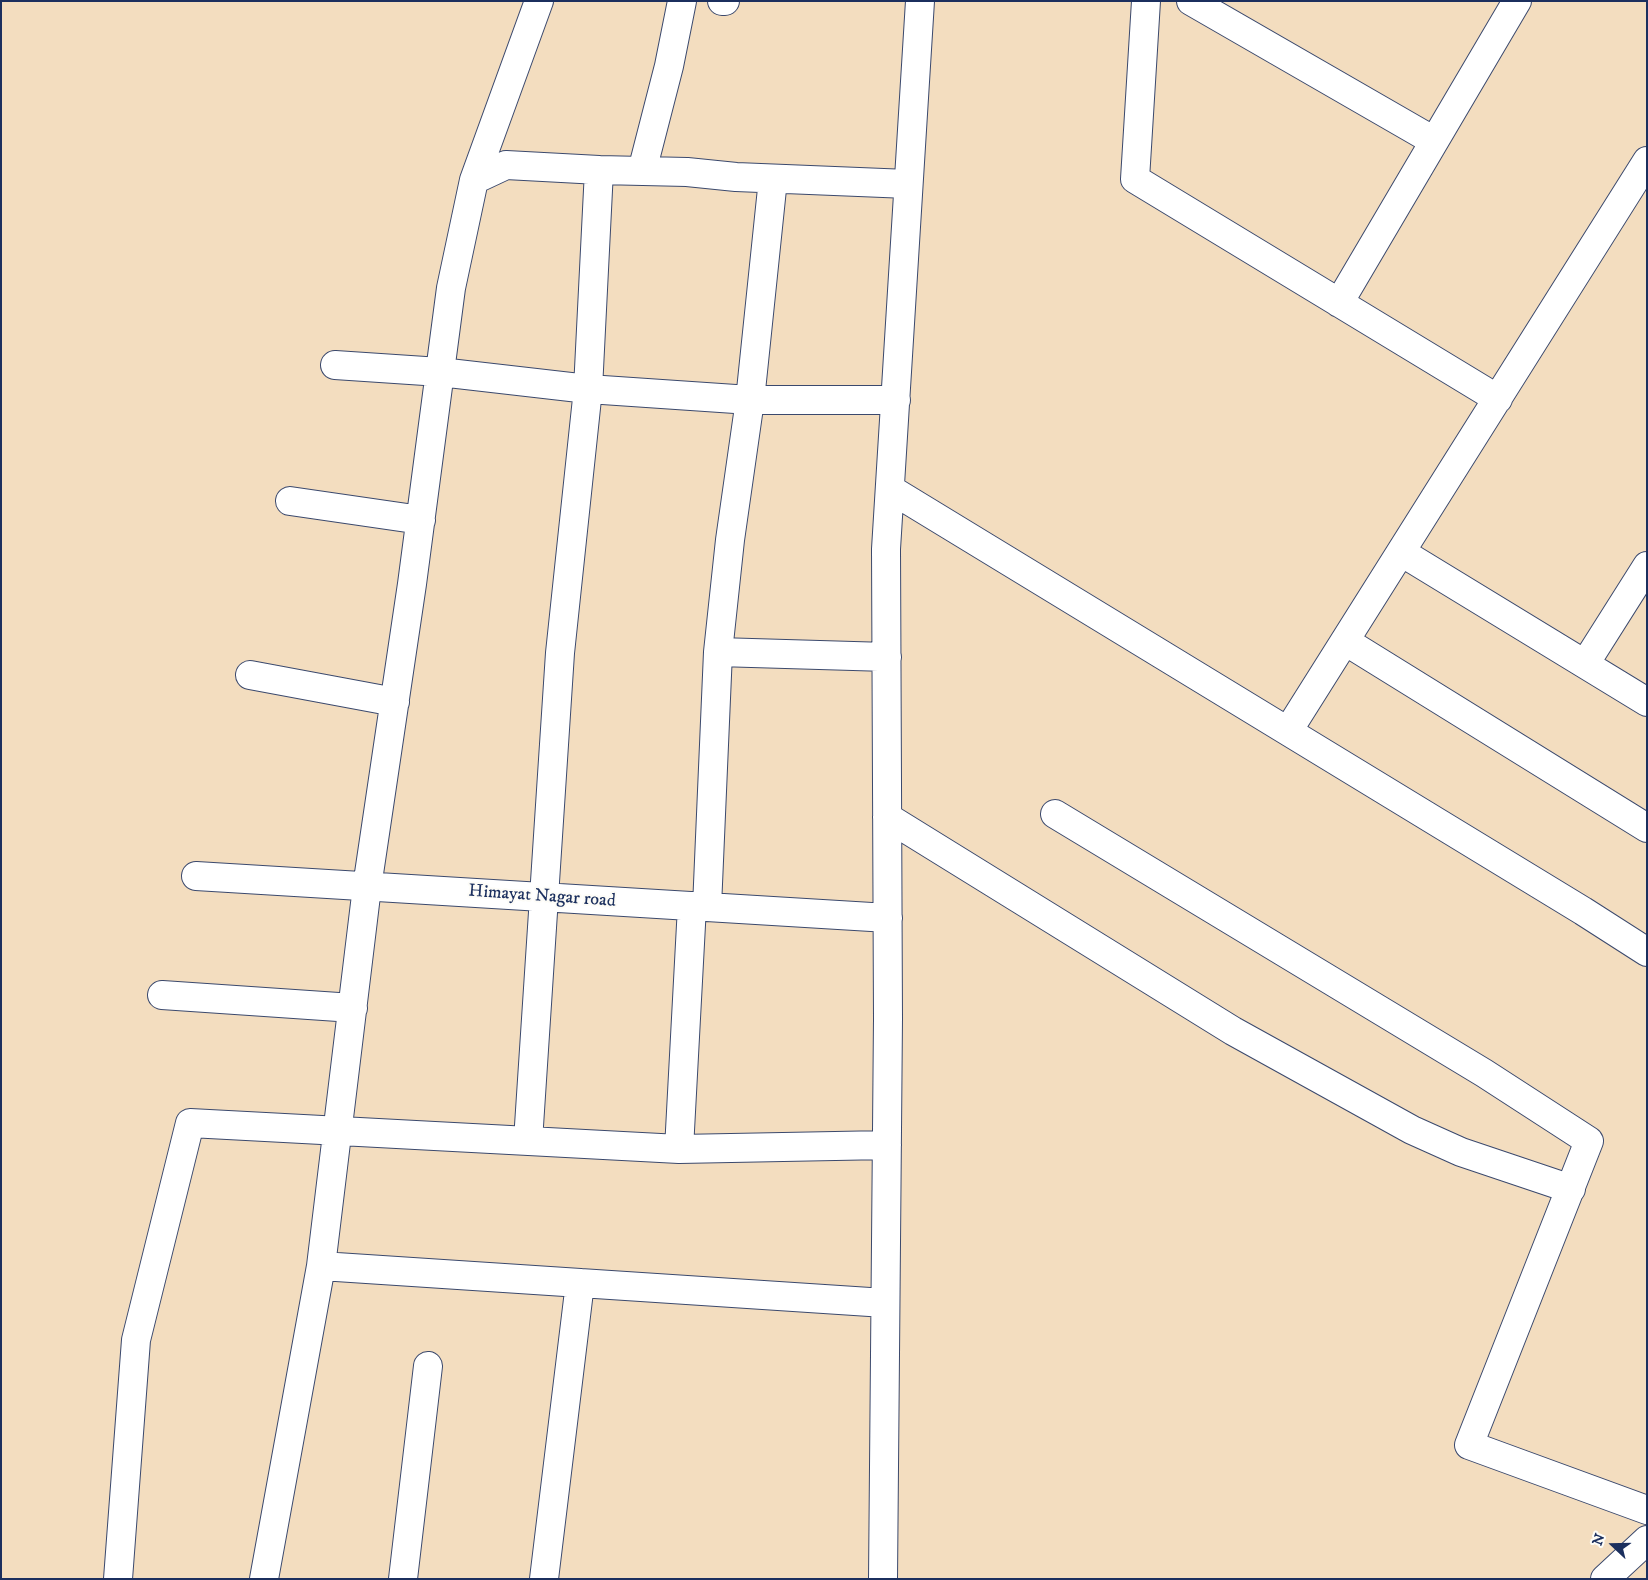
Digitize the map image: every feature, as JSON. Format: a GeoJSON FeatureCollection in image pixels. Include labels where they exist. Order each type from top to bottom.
{"type":"FeatureCollection","features":[{"type":"Feature","properties":{"kind":"street"},"geometry":{"type":"LineString","coordinates":[[264,1579],[322,1266],[367,887],[395,702],[451,288],[474,180],[539,1]]}},
{"type":"Feature","properties":{"kind":"street"},"geometry":{"type":"LineString","coordinates":[[642,171],[682,1]]}},
{"type":"Feature","properties":{"kind":"street"},"geometry":{"type":"LineString","coordinates":[[883,1579],[888,918],[886,549],[920,1]]}},
{"type":"Feature","properties":{"kind":"street"},"geometry":{"type":"LineString","coordinates":[[1146,1],[1135,179],[1498,399]]}},
{"type":"Feature","properties":{"kind":"street"},"geometry":{"type":"LineString","coordinates":[[1191,1],[1434,141]]}},
{"type":"Feature","properties":{"kind":"street"},"geometry":{"type":"LineString","coordinates":[[1339,303],[1517,1]]}},
{"type":"Feature","properties":{"kind":"street"},"geometry":{"type":"LineString","coordinates":[[1288,731],[1647,161]]}},
{"type":"Feature","properties":{"kind":"street"},"geometry":{"type":"LineString","coordinates":[[474,180],[506,165],[687,172],[772,179],[908,184]]}},
{"type":"Feature","properties":{"kind":"street"},"geometry":{"type":"LineString","coordinates":[[528,1141],[560,654],[588,389],[598,170]]}},
{"type":"Feature","properties":{"kind":"street"},"geometry":{"type":"LineString","coordinates":[[679,1149],[700,907],[718,652],[730,540],[750,400],[772,179]]}},
{"type":"Feature","properties":{"kind":"street"},"geometry":{"type":"LineString","coordinates":[[335,365],[440,372],[588,389],[750,400],[896,400]]}},
{"type":"Feature","properties":{"kind":"street"},"geometry":{"type":"LineString","coordinates":[[890,489],[1583,911],[1647,952]]}},
{"type":"Feature","properties":{"kind":"street"},"geometry":{"type":"LineString","coordinates":[[290,501],[420,520]]}},
{"type":"Feature","properties":{"kind":"street"},"geometry":{"type":"LineString","coordinates":[[1401,552],[1647,702]]}},
{"type":"Feature","properties":{"kind":"street"},"geometry":{"type":"LineString","coordinates":[[1585,664],[1647,566]]}},
{"type":"Feature","properties":{"kind":"street"},"geometry":{"type":"LineString","coordinates":[[1345,641],[1647,828]]}},
{"type":"Feature","properties":{"kind":"street"},"geometry":{"type":"LineString","coordinates":[[718,652],[887,657]]}},
{"type":"Feature","properties":{"kind":"street"},"geometry":{"type":"LineString","coordinates":[[250,675],[395,702]]}},
{"type":"Feature","properties":{"kind":"street"},"geometry":{"type":"LineString","coordinates":[[1055,814],[1476,1068],[1589,1141],[1470,1445],[1647,1510]]}},
{"type":"Feature","properties":{"kind":"street"},"geometry":{"type":"LineString","coordinates":[[887,817],[1233,1031],[1412,1130],[1461,1152],[1571,1189]]}},
{"type":"Feature","properties":{"kind":"street","name":"Himayat Nagar road"},"geometry":{"type":"LineString","coordinates":[[196,876],[888,918]]}},
{"type":"Feature","properties":{"kind":"street"},"geometry":{"type":"LineString","coordinates":[[162,996],[353,1008]]}},
{"type":"Feature","properties":{"kind":"street"},"geometry":{"type":"LineString","coordinates":[[118,1579],[136,1340],[190,1123],[679,1149],[887,1145]]}},
{"type":"Feature","properties":{"kind":"street"},"geometry":{"type":"LineString","coordinates":[[322,1266],[885,1303]]}},
{"type":"Feature","properties":{"kind":"street"},"geometry":{"type":"LineString","coordinates":[[544,1579],[580,1283]]}},
{"type":"Feature","properties":{"kind":"street"},"geometry":{"type":"LineString","coordinates":[[402,1579],[428,1366]]}},
{"type":"Feature","properties":{"kind":"street"},"geometry":{"type":"LineString","coordinates":[[1605,1579],[1647,1540]]}}]}
